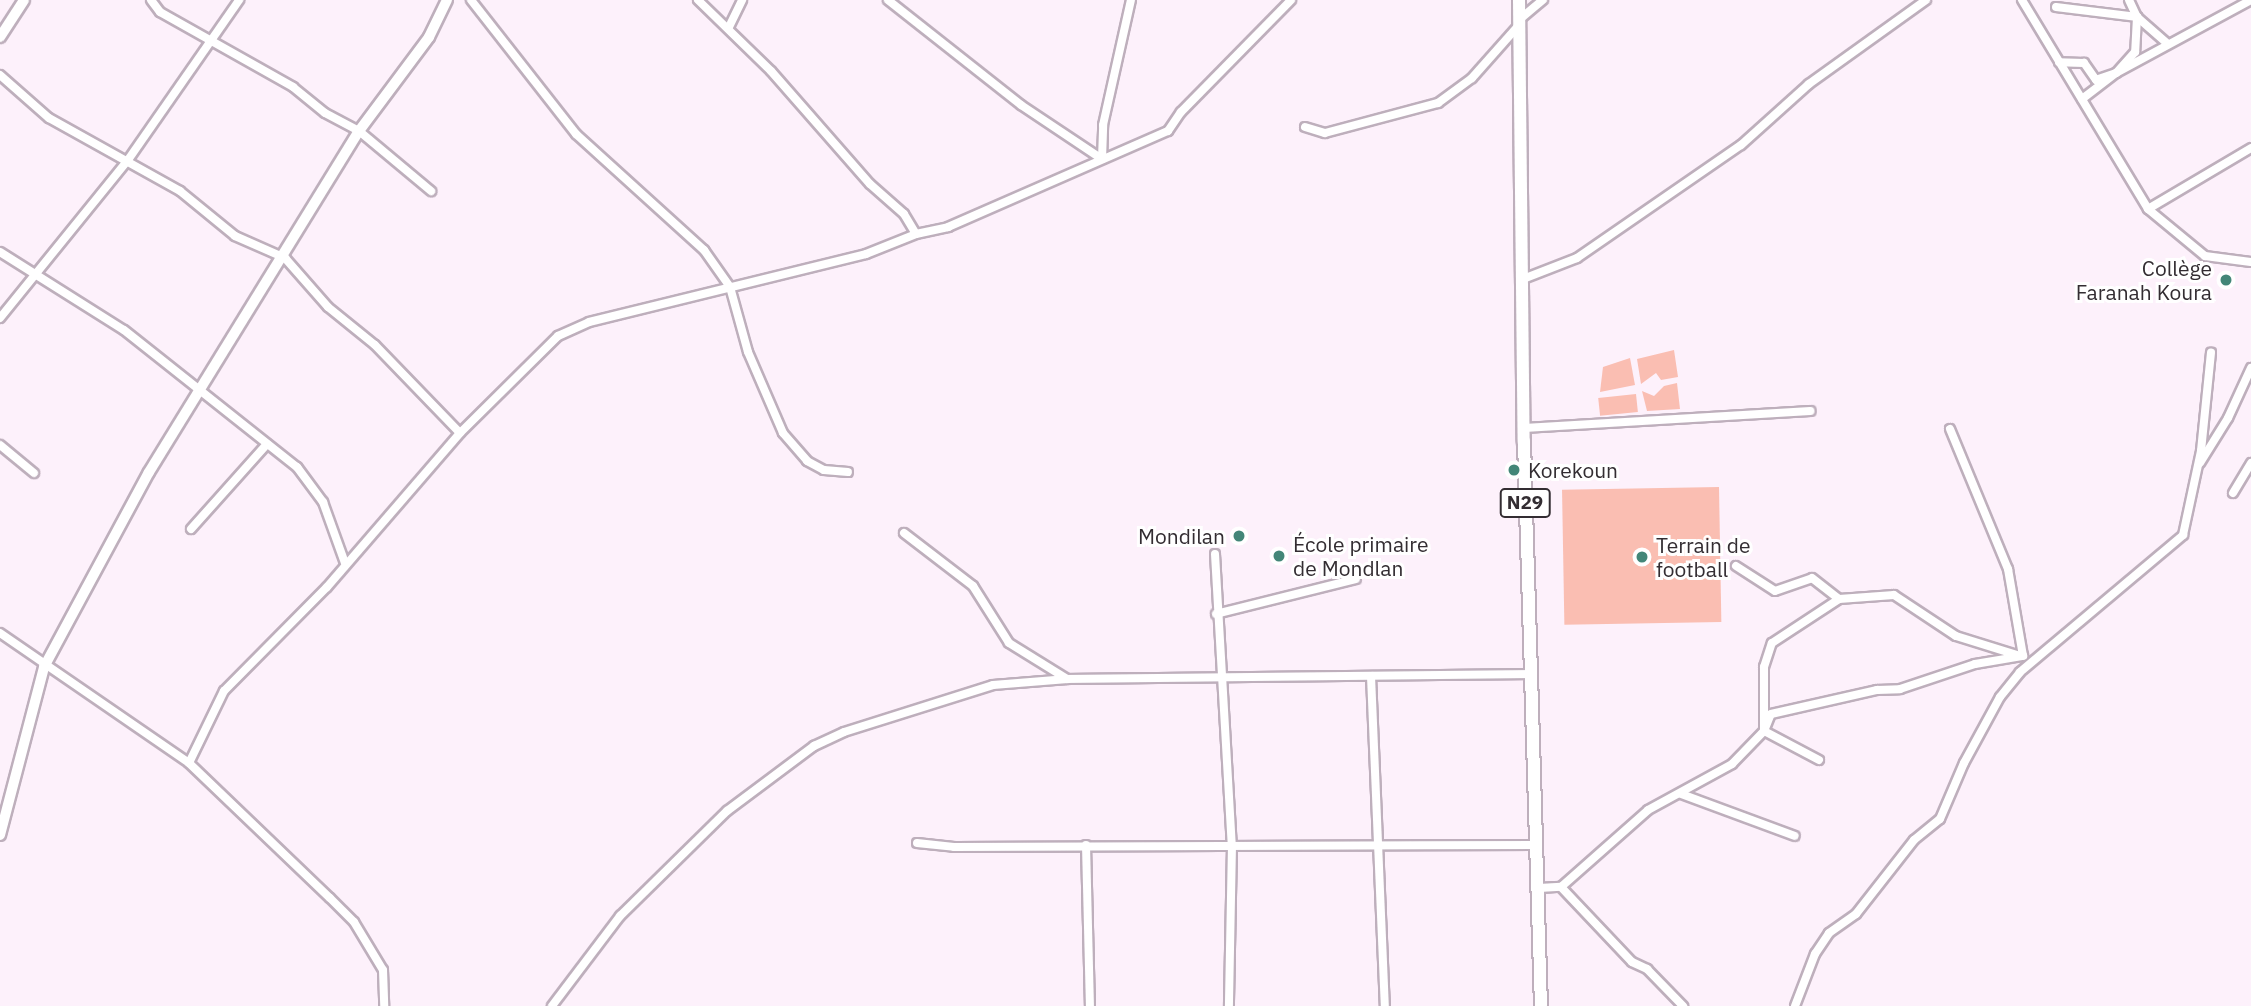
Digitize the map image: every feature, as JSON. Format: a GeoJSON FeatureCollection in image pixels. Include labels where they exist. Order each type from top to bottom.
{"type":"FeatureCollection","features":[{"type":"Feature","properties":{"kind":"main road"},"geometry":{"type":"LineString","coordinates":[[0,37],[24,0]]}},
{"type":"Feature","properties":{"kind":"main road"},"geometry":{"type":"LineString","coordinates":[[0,835],[44,667],[196,389],[285,258],[359,131],[429,37],[447,0]]}},
{"type":"Feature","properties":{"kind":"main road","name":"N29"},"geometry":{"type":"LineString","coordinates":[[1519,0],[1524,428],[1541,1006]]}},
{"type":"Feature","properties":{"kind":"street"},"geometry":{"type":"LineString","coordinates":[[151,0],[160,12],[214,40],[359,131],[431,191]]}},
{"type":"Feature","properties":{"kind":"street"},"geometry":{"type":"LineString","coordinates":[[0,318],[128,160],[214,40],[239,0]]}},
{"type":"Feature","properties":{"kind":"street"},"geometry":{"type":"LineString","coordinates":[[471,0],[576,134],[704,250],[730,287],[748,352],[783,433],[807,461],[824,470],[848,472]]}},
{"type":"Feature","properties":{"kind":"street"},"geometry":{"type":"LineString","coordinates":[[698,0],[729,27],[870,184],[904,214],[916,234]]}},
{"type":"Feature","properties":{"kind":"street"},"geometry":{"type":"LineString","coordinates":[[729,27],[742,0]]}},
{"type":"Feature","properties":{"kind":"street"},"geometry":{"type":"LineString","coordinates":[[888,0],[1021,105],[1102,159]]}},
{"type":"Feature","properties":{"kind":"street"},"geometry":{"type":"LineString","coordinates":[[1102,159],[1103,125],[1131,0]]}},
{"type":"Feature","properties":{"kind":"street"},"geometry":{"type":"LineString","coordinates":[[189,763],[224,691],[327,587],[460,433],[558,336],[589,322],[866,254],[916,234],[948,227],[1168,131],[1291,0]]}},
{"type":"Feature","properties":{"kind":"street"},"geometry":{"type":"LineString","coordinates":[[1305,127],[1325,133],[1438,103],[1472,78],[1520,21],[1543,0]]}},
{"type":"Feature","properties":{"kind":"street"},"geometry":{"type":"LineString","coordinates":[[2022,0],[2148,209],[2205,256],[2251,262]]}},
{"type":"Feature","properties":{"kind":"street"},"geometry":{"type":"LineString","coordinates":[[2129,0],[2137,17],[2168,44]]}},
{"type":"Feature","properties":{"kind":"street"},"geometry":{"type":"LineString","coordinates":[[2082,99],[2116,74],[2251,0]]}},
{"type":"Feature","properties":{"kind":"street"},"geometry":{"type":"LineString","coordinates":[[1523,279],[1577,258],[1741,145],[1809,84],[1921,2]]}},
{"type":"Feature","properties":{"kind":"street"},"geometry":{"type":"LineString","coordinates":[[2056,7],[2137,17]]}},
{"type":"Feature","properties":{"kind":"street"},"geometry":{"type":"LineString","coordinates":[[2059,62],[2084,63],[2096,80],[2116,74],[2135,51],[2137,17]]}},
{"type":"Feature","properties":{"kind":"street"},"geometry":{"type":"LineString","coordinates":[[0,75],[49,118],[180,191],[235,236],[285,258],[327,307],[375,345],[460,433]]}},
{"type":"Feature","properties":{"kind":"street"},"geometry":{"type":"LineString","coordinates":[[2148,209],[2251,148]]}},
{"type":"Feature","properties":{"kind":"street"},"geometry":{"type":"LineString","coordinates":[[0,252],[124,330],[267,444],[309,481],[323,502],[345,563]]}},
{"type":"Feature","properties":{"kind":"street"},"geometry":{"type":"LineString","coordinates":[[1795,1006],[1815,954],[1829,933],[1856,914],[1914,841],[1940,819],[1964,763],[2000,697],[2020,672],[2183,535],[2197,465],[2211,353]]}},
{"type":"Feature","properties":{"kind":"street"},"geometry":{"type":"LineString","coordinates":[[2197,465],[2216,441],[2251,369]]}},
{"type":"Feature","properties":{"kind":"street"},"geometry":{"type":"LineString","coordinates":[[1524,428],[1810,411]]}},
{"type":"Feature","properties":{"kind":"street"},"geometry":{"type":"LineString","coordinates":[[1950,429],[2008,569],[2023,656]]}},
{"type":"Feature","properties":{"kind":"street"},"geometry":{"type":"LineString","coordinates":[[191,529],[267,444]]}},
{"type":"Feature","properties":{"kind":"street"},"geometry":{"type":"LineString","coordinates":[[0,445],[34,473]]}},
{"type":"Feature","properties":{"kind":"street"},"geometry":{"type":"LineString","coordinates":[[2233,493],[2251,463]]}},
{"type":"Feature","properties":{"kind":"street"},"geometry":{"type":"LineString","coordinates":[[904,533],[973,586],[1009,643],[1068,679]]}},
{"type":"Feature","properties":{"kind":"street"},"geometry":{"type":"LineString","coordinates":[[1215,554],[1216,614],[1224,677],[1232,845],[1229,1006]]}},
{"type":"Feature","properties":{"kind":"street"},"geometry":{"type":"LineString","coordinates":[[1736,566],[1752,572],[1774,592],[1812,578],[1839,599]]}},
{"type":"Feature","properties":{"kind":"street"},"geometry":{"type":"LineString","coordinates":[[1216,614],[1356,579]]}},
{"type":"Feature","properties":{"kind":"street"},"geometry":{"type":"LineString","coordinates":[[1763,731],[1764,667],[1772,643],[1839,599],[1894,595],[1956,636],[1990,650],[2023,656]]}},
{"type":"Feature","properties":{"kind":"street"},"geometry":{"type":"LineString","coordinates":[[0,633],[44,667],[189,763],[354,922],[383,970],[384,1006]]}},
{"type":"Feature","properties":{"kind":"street"},"geometry":{"type":"LineString","coordinates":[[1539,888],[1561,887],[1648,810],[1732,764],[1763,731],[1771,714],[1877,690],[1900,689],[1975,664],[2023,656]]}},
{"type":"Feature","properties":{"kind":"street"},"geometry":{"type":"LineString","coordinates":[[552,1006],[630,906],[727,811],[814,746],[844,732],[993,685],[1068,679],[1530,674]]}},
{"type":"Feature","properties":{"kind":"street"},"geometry":{"type":"LineString","coordinates":[[1371,676],[1376,714],[1372,781],[1385,1006]]}},
{"type":"Feature","properties":{"kind":"street"},"geometry":{"type":"LineString","coordinates":[[1763,731],[1819,760]]}},
{"type":"Feature","properties":{"kind":"street"},"geometry":{"type":"LineString","coordinates":[[1681,794],[1795,836]]}},
{"type":"Feature","properties":{"kind":"street"},"geometry":{"type":"LineString","coordinates":[[917,843],[1376,848],[1537,845]]}},
{"type":"Feature","properties":{"kind":"street"},"geometry":{"type":"LineString","coordinates":[[1086,845],[1090,1006]]}},
{"type":"Feature","properties":{"kind":"street"},"geometry":{"type":"LineString","coordinates":[[1561,887],[1632,962],[1647,969],[1683,1006]]}},
{"type":"Feature","properties":{"kind":"shaded area"},"geometry":{"type":"Polygon","coordinates":[[[1674,350],[1678,377],[1661,380],[1656,373],[1641,384],[1637,359],[1674,350]]]}},
{"type":"Feature","properties":{"kind":"shaded area"},"geometry":{"type":"Polygon","coordinates":[[[1630,358],[1635,385],[1600,392],[1603,367],[1630,358]]]}},
{"type":"Feature","properties":{"kind":"shaded area"},"geometry":{"type":"Polygon","coordinates":[[[1677,383],[1680,409],[1647,411],[1642,391],[1654,396],[1664,386],[1677,383]]]}},
{"type":"Feature","properties":{"kind":"shaded area"},"geometry":{"type":"Polygon","coordinates":[[[1636,394],[1638,412],[1600,416],[1598,398],[1636,394]]]}},
{"type":"Feature","properties":{"kind":"shaded area","name":"Terrain de football"},"geometry":{"type":"Polygon","coordinates":[[[1719,487],[1721,622],[1564,625],[1562,490],[1719,487]]]}},
{"type":"Feature","properties":{"kind":"place","name":"Collège Faranah Koura"},"geometry":{"type":"Point","coordinates":[2226,280]}},
{"type":"Feature","properties":{"kind":"place","name":"Korekoun"},"geometry":{"type":"Point","coordinates":[1514,470]}},
{"type":"Feature","properties":{"kind":"place","name":"Mondilan"},"geometry":{"type":"Point","coordinates":[1239,536]}},
{"type":"Feature","properties":{"kind":"place","name":"École primaire de Mondlan"},"geometry":{"type":"Point","coordinates":[1279,556]}},
{"type":"Feature","properties":{"kind":"place","name":"Terrain de football"},"geometry":{"type":"Point","coordinates":[1642,557]}}]}
